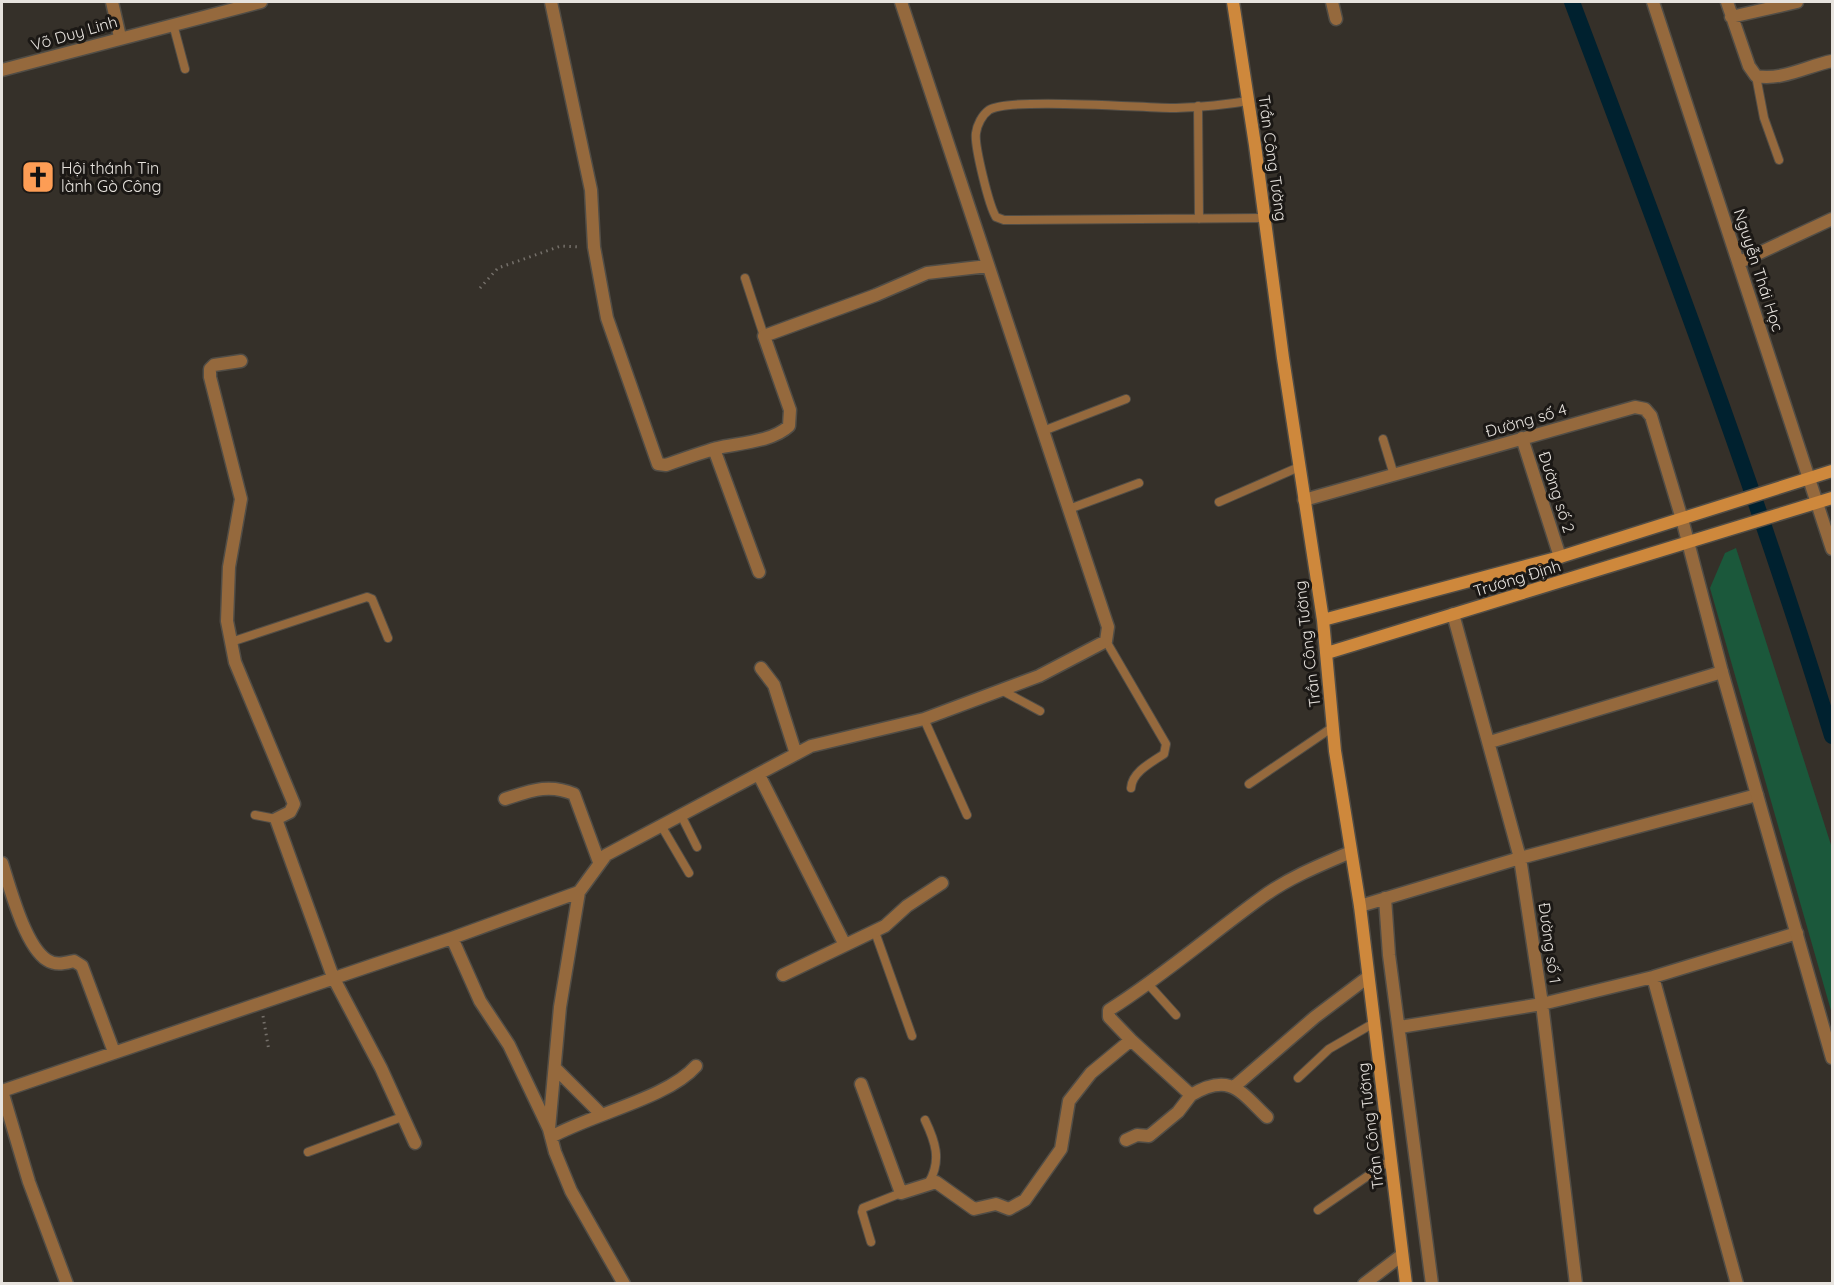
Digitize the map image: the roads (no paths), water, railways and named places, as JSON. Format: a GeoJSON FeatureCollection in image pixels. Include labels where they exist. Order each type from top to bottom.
{"type":"FeatureCollection","features":[{"type":"Feature","properties":{"kind":"main road","name":"Trần Công Tường"},"geometry":{"type":"LineString","coordinates":[[1233,2],[1323,620],[1333,727],[1360,906],[1406,1284]]}},
{"type":"Feature","properties":{"kind":"main road"},"geometry":{"type":"LineString","coordinates":[[1810,478],[1833,471]]}},
{"type":"Feature","properties":{"kind":"main road","name":"Trương Định"},"geometry":{"type":"LineString","coordinates":[[1323,620],[1560,556],[1810,478]]}},
{"type":"Feature","properties":{"kind":"main road"},"geometry":{"type":"LineString","coordinates":[[1817,503],[1833,498]]}},
{"type":"Feature","properties":{"kind":"main road","name":"Trương Định"},"geometry":{"type":"LineString","coordinates":[[1327,653],[1718,536],[1817,503]]}},
{"type":"Feature","properties":{"kind":"street"},"geometry":{"type":"LineString","coordinates":[[112,2],[120,37]]}},
{"type":"Feature","properties":{"kind":"street","name":"Võ Duy Linh"},"geometry":{"type":"LineString","coordinates":[[2,70],[120,37],[261,2]]}},
{"type":"Feature","properties":{"kind":"street"},"geometry":{"type":"LineString","coordinates":[[551,2],[592,208],[594,247],[607,318],[655,461],[658,464],[666,465],[714,449],[773,435],[783,432],[789,426],[790,410],[764,336],[876,295],[927,273],[988,266]]}},
{"type":"Feature","properties":{"kind":"street"},"geometry":{"type":"LineString","coordinates":[[550,1133],[560,1007],[579,892],[606,855],[682,817],[811,746],[924,719],[1039,676],[1106,641],[1108,627],[901,2]]}},
{"type":"Feature","properties":{"kind":"street"},"geometry":{"type":"LineString","coordinates":[[1332,2],[1336,19]]}},
{"type":"Feature","properties":{"kind":"street","name":"Nguyễn Thái Học"},"geometry":{"type":"LineString","coordinates":[[1653,2],[1833,549]]}},
{"type":"Feature","properties":{"kind":"street"},"geometry":{"type":"LineString","coordinates":[[1726,2],[1749,66],[1756,76],[1766,78],[1784,75],[1833,61]]}},
{"type":"Feature","properties":{"kind":"street"},"geometry":{"type":"LineString","coordinates":[[1731,17],[1797,2]]}},
{"type":"Feature","properties":{"kind":"street"},"geometry":{"type":"LineString","coordinates":[[1740,262],[1833,219]]}},
{"type":"Feature","properties":{"kind":"street"},"geometry":{"type":"LineString","coordinates":[[241,361],[214,365],[210,369],[210,377],[241,499],[229,567],[227,621],[231,642],[239,672],[294,804],[290,812],[276,819],[333,977],[415,1143]]}},
{"type":"Feature","properties":{"kind":"street","name":"Đường số 4"},"geometry":{"type":"LineString","coordinates":[[1304,500],[1635,407],[1645,409],[1651,416],[1682,519]]}},
{"type":"Feature","properties":{"kind":"street","name":"Đường số 2"},"geometry":{"type":"LineString","coordinates":[[1522,438],[1560,556]]}},
{"type":"Feature","properties":{"kind":"street"},"geometry":{"type":"LineString","coordinates":[[714,449],[759,572]]}},
{"type":"Feature","properties":{"kind":"street"},"geometry":{"type":"LineString","coordinates":[[1682,519],[1722,672],[1833,1059]]}},
{"type":"Feature","properties":{"kind":"street","name":"Đường số 1"},"geometry":{"type":"LineString","coordinates":[[1453,614],[1520,858],[1542,1004],[1576,1284]]}},
{"type":"Feature","properties":{"kind":"street"},"geometry":{"type":"LineString","coordinates":[[760,668],[774,685],[796,754]]}},
{"type":"Feature","properties":{"kind":"street"},"geometry":{"type":"LineString","coordinates":[[1490,742],[1722,672]]}},
{"type":"Feature","properties":{"kind":"street"},"geometry":{"type":"LineString","coordinates":[[759,775],[845,945]]}},
{"type":"Feature","properties":{"kind":"street"},"geometry":{"type":"LineString","coordinates":[[505,799],[542,787],[560,788],[574,794],[599,862]]}},
{"type":"Feature","properties":{"kind":"street"},"geometry":{"type":"LineString","coordinates":[[1360,906],[1520,858],[1757,795]]}},
{"type":"Feature","properties":{"kind":"street"},"geometry":{"type":"LineString","coordinates":[[1191,1095],[1131,1040],[1109,1017],[1109,1010],[1149,985],[1262,897],[1303,873],[1351,852]]}},
{"type":"Feature","properties":{"kind":"street"},"geometry":{"type":"LineString","coordinates":[[2,863],[18,909],[38,952],[48,962],[58,964],[74,961],[82,966],[114,1052]]}},
{"type":"Feature","properties":{"kind":"street"},"geometry":{"type":"LineString","coordinates":[[783,975],[875,932],[942,883]]}},
{"type":"Feature","properties":{"kind":"street"},"geometry":{"type":"LineString","coordinates":[[67,1284],[29,1182],[2,1090],[452,938],[579,892]]}},
{"type":"Feature","properties":{"kind":"street"},"geometry":{"type":"LineString","coordinates":[[1385,898],[1389,955],[1432,1284]]}},
{"type":"Feature","properties":{"kind":"street"},"geometry":{"type":"LineString","coordinates":[[1400,1027],[1542,1004],[1653,977],[1797,933]]}},
{"type":"Feature","properties":{"kind":"street"},"geometry":{"type":"LineString","coordinates":[[452,938],[480,1001],[509,1045],[550,1133],[571,1191],[624,1284]]}},
{"type":"Feature","properties":{"kind":"street"},"geometry":{"type":"LineString","coordinates":[[1235,1086],[1307,1024],[1368,977]]}},
{"type":"Feature","properties":{"kind":"street"},"geometry":{"type":"LineString","coordinates":[[1653,977],[1737,1284]]}},
{"type":"Feature","properties":{"kind":"street"},"geometry":{"type":"LineString","coordinates":[[861,1084],[901,1193],[929,1182],[942,1184],[974,1209],[996,1204],[1009,1209],[1025,1200],[1061,1149],[1067,1107],[1091,1073],[1131,1040]]}},
{"type":"Feature","properties":{"kind":"street"},"geometry":{"type":"LineString","coordinates":[[550,1133],[662,1090],[686,1077],[696,1066]]}},
{"type":"Feature","properties":{"kind":"street"},"geometry":{"type":"LineString","coordinates":[[556,1069],[601,1114]]}},
{"type":"Feature","properties":{"kind":"street"},"geometry":{"type":"LineString","coordinates":[[1126,1140],[1137,1135],[1149,1136],[1178,1113],[1191,1095],[1218,1083],[1235,1086],[1267,1118]]}},
{"type":"Feature","properties":{"kind":"street"},"geometry":{"type":"LineString","coordinates":[[1365,1284],[1402,1255]]}},
{"type":"Feature","properties":{"kind":"lane"},"geometry":{"type":"LineString","coordinates":[[173,24],[185,69]]}},
{"type":"Feature","properties":{"kind":"lane"},"geometry":{"type":"LineString","coordinates":[[1756,76],[1764,118],[1779,160]]}},
{"type":"Feature","properties":{"kind":"lane"},"geometry":{"type":"LineString","coordinates":[[1248,101],[1198,106],[999,107],[982,117],[975,135],[989,206],[996,217],[1004,220],[1264,218]]}},
{"type":"Feature","properties":{"kind":"lane"},"geometry":{"type":"LineString","coordinates":[[1198,106],[1199,219]]}},
{"type":"Feature","properties":{"kind":"lane"},"geometry":{"type":"LineString","coordinates":[[745,278],[764,336]]}},
{"type":"Feature","properties":{"kind":"lane"},"geometry":{"type":"LineString","coordinates":[[1043,431],[1126,399]]}},
{"type":"Feature","properties":{"kind":"lane"},"geometry":{"type":"LineString","coordinates":[[1383,439],[1394,475]]}},
{"type":"Feature","properties":{"kind":"lane"},"geometry":{"type":"LineString","coordinates":[[1219,502],[1299,467]]}},
{"type":"Feature","properties":{"kind":"lane"},"geometry":{"type":"LineString","coordinates":[[1069,509],[1139,483]]}},
{"type":"Feature","properties":{"kind":"lane"},"geometry":{"type":"LineString","coordinates":[[231,642],[366,597],[372,599],[388,638]]}},
{"type":"Feature","properties":{"kind":"lane"},"geometry":{"type":"LineString","coordinates":[[1106,641],[1166,744],[1164,754],[1139,772],[1131,788]]}},
{"type":"Feature","properties":{"kind":"lane"},"geometry":{"type":"LineString","coordinates":[[1001,690],[1040,711]]}},
{"type":"Feature","properties":{"kind":"lane"},"geometry":{"type":"LineString","coordinates":[[924,719],[967,815]]}},
{"type":"Feature","properties":{"kind":"lane"},"geometry":{"type":"LineString","coordinates":[[1249,784],[1333,727]]}},
{"type":"Feature","properties":{"kind":"lane"},"geometry":{"type":"LineString","coordinates":[[255,816],[276,819]]}},
{"type":"Feature","properties":{"kind":"lane"},"geometry":{"type":"LineString","coordinates":[[682,817],[697,847]]}},
{"type":"Feature","properties":{"kind":"lane"},"geometry":{"type":"LineString","coordinates":[[662,827],[689,873]]}},
{"type":"Feature","properties":{"kind":"lane"},"geometry":{"type":"LineString","coordinates":[[875,932],[912,1036]]}},
{"type":"Feature","properties":{"kind":"lane"},"geometry":{"type":"LineString","coordinates":[[1149,985],[1176,1015]]}},
{"type":"Feature","properties":{"kind":"lane"},"geometry":{"type":"LineString","coordinates":[[1298,1077],[1329,1049],[1374,1023]]}},
{"type":"Feature","properties":{"kind":"lane"},"geometry":{"type":"LineString","coordinates":[[308,1152],[402,1117]]}},
{"type":"Feature","properties":{"kind":"lane"},"geometry":{"type":"LineString","coordinates":[[925,1120],[934,1138],[937,1158],[929,1182]]}},
{"type":"Feature","properties":{"kind":"lane"},"geometry":{"type":"LineString","coordinates":[[1318,1210],[1391,1160]]}},
{"type":"Feature","properties":{"kind":"lane"},"geometry":{"type":"LineString","coordinates":[[871,1242],[862,1212],[863,1208],[901,1193]]}},
{"type":"Feature","properties":{"kind":"waterway"},"geometry":{"type":"LineString","coordinates":[[1572,2],[1741,459],[1832,736]]}},
{"type":"Feature","properties":{"kind":"place","name":"Hội thánh Tin lành Gò Công"},"geometry":{"type":"Point","coordinates":[38,177]}}]}
